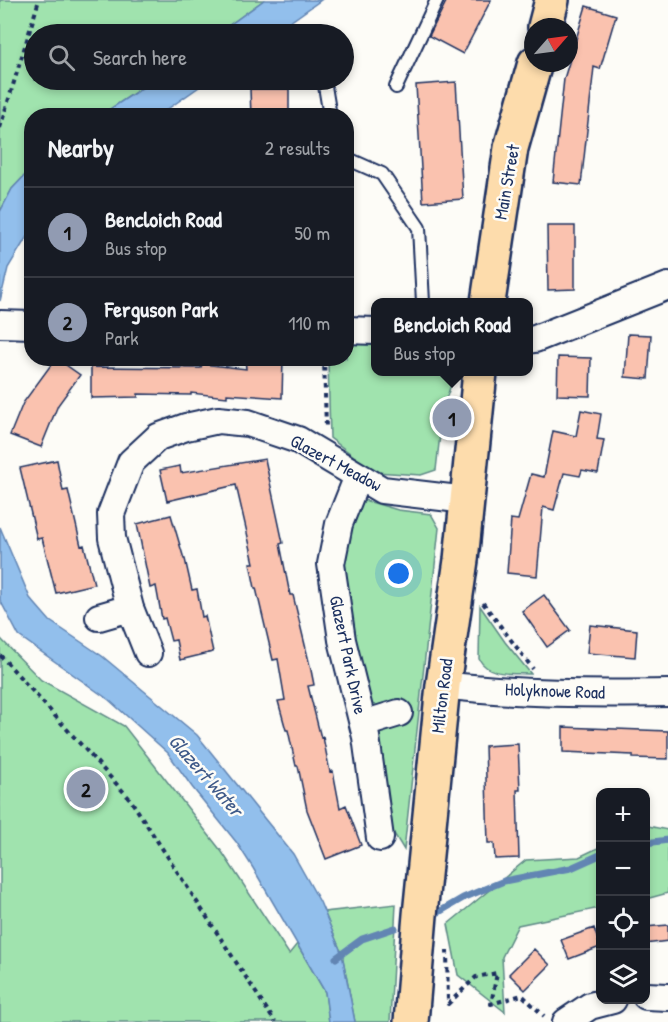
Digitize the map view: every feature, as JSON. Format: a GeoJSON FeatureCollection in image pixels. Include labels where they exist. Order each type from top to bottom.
{"type":"FeatureCollection","features":[{"type":"Feature","properties":{"kind":"main road"},"geometry":{"type":"LineString","coordinates":[[547,18],[552,0]]}},
{"type":"Feature","properties":{"kind":"main road","name":"Main Street"},"geometry":{"type":"LineString","coordinates":[[489,298],[511,148],[532,72]]}},
{"type":"Feature","properties":{"kind":"main road","name":"Milton Road"},"geometry":{"type":"LineString","coordinates":[[411,1022],[443,685],[467,500],[480,376]]}},
{"type":"Feature","properties":{"kind":"street"},"geometry":{"type":"LineString","coordinates":[[533,339],[668,286]]}},
{"type":"Feature","properties":{"kind":"street"},"geometry":{"type":"LineString","coordinates":[[0,324],[24,325]]}},
{"type":"Feature","properties":{"kind":"street"},"geometry":{"type":"LineString","coordinates":[[354,330],[371,331]]}},
{"type":"Feature","properties":{"kind":"street","name":"Glazert Meadow"},"geometry":{"type":"LineString","coordinates":[[148,652],[130,608],[112,538],[111,514],[131,462],[158,437],[186,427],[218,420],[248,423],[298,440],[382,490],[467,500]]}},
{"type":"Feature","properties":{"kind":"street","name":"Glazert Park Drive"},"geometry":{"type":"LineString","coordinates":[[358,476],[339,524],[331,564],[342,640],[363,724],[380,838]]}},
{"type":"Feature","properties":{"kind":"street"},"geometry":{"type":"LineString","coordinates":[[99,617],[130,608]]}},
{"type":"Feature","properties":{"kind":"street","name":"Holyknowe Road"},"geometry":{"type":"LineString","coordinates":[[443,685],[614,694],[668,693]]}},
{"type":"Feature","properties":{"kind":"street"},"geometry":{"type":"LineString","coordinates":[[363,724],[399,713]]}},
{"type":"Feature","properties":{"kind":"street"},"geometry":{"type":"LineString","coordinates":[[650,996],[668,997]]}},
{"type":"Feature","properties":{"kind":"street"},"geometry":{"type":"LineString","coordinates":[[566,1022],[597,1004]]}},
{"type":"Feature","properties":{"kind":"lane"},"geometry":{"type":"LineString","coordinates":[[396,87],[437,0]]}},
{"type":"Feature","properties":{"kind":"lane"},"geometry":{"type":"LineString","coordinates":[[326,90],[329,108]]}},
{"type":"Feature","properties":{"kind":"lane"},"geometry":{"type":"LineString","coordinates":[[354,162],[382,174],[419,228],[423,298]]}},
{"type":"Feature","properties":{"kind":"path"},"geometry":{"type":"LineString","coordinates":[[32,24],[39,0]]}},
{"type":"Feature","properties":{"kind":"path"},"geometry":{"type":"LineString","coordinates":[[0,125],[24,48]]}},
{"type":"Feature","properties":{"kind":"path"},"geometry":{"type":"LineString","coordinates":[[324,366],[327,457]]}},
{"type":"Feature","properties":{"kind":"path"},"geometry":{"type":"LineString","coordinates":[[479,598],[536,673],[539,690]]}},
{"type":"Feature","properties":{"kind":"path"},"geometry":{"type":"LineString","coordinates":[[0,655],[130,800],[275,1022]]}},
{"type":"Feature","properties":{"kind":"path"},"geometry":{"type":"LineString","coordinates":[[446,948],[448,1004],[476,977],[497,973],[490,1004],[522,995],[550,1022]]}},
{"type":"Feature","properties":{"kind":"green space"},"geometry":{"type":"Polygon","coordinates":[[[0,0],[264,0],[231,24],[24,24],[24,90],[139,90],[112,108],[24,108],[24,176],[12,189],[0,212],[0,0]]]}},
{"type":"Feature","properties":{"kind":"green space"},"geometry":{"type":"Polygon","coordinates":[[[354,342],[371,342],[371,376],[452,376],[453,379],[443,408],[436,470],[421,475],[375,472],[330,438],[328,366],[354,366],[354,342]]]}},
{"type":"Feature","properties":{"kind":"green space"},"geometry":{"type":"Polygon","coordinates":[[[357,498],[398,510],[431,514],[439,528],[404,850],[390,827],[374,742],[380,707],[369,703],[351,629],[342,566],[357,498]]]}},
{"type":"Feature","properties":{"kind":"green space"},"geometry":{"type":"Polygon","coordinates":[[[480,606],[531,674],[509,674],[489,669],[483,665],[479,659],[480,606]]]}},
{"type":"Feature","properties":{"kind":"green space"},"geometry":{"type":"Polygon","coordinates":[[[0,638],[41,680],[124,726],[222,852],[289,954],[297,944],[325,992],[329,1022],[0,1022],[0,638]]]}},
{"type":"Feature","properties":{"kind":"green space"},"geometry":{"type":"Polygon","coordinates":[[[650,826],[668,830],[668,893],[650,898],[650,826]]]}},
{"type":"Feature","properties":{"kind":"green space"},"geometry":{"type":"Polygon","coordinates":[[[596,849],[596,909],[518,925],[502,957],[505,1012],[458,975],[448,924],[526,860],[579,857],[596,849]]]}},
{"type":"Feature","properties":{"kind":"green space"},"geometry":{"type":"Polygon","coordinates":[[[396,904],[390,1022],[355,1022],[342,954],[324,912],[396,904]]]}},
{"type":"Feature","properties":{"kind":"water"},"geometry":{"type":"Polygon","coordinates":[[[264,0],[321,0],[287,24],[231,24],[264,0]]]}},
{"type":"Feature","properties":{"kind":"water"},"geometry":{"type":"Polygon","coordinates":[[[139,90],[195,90],[169,108],[112,108],[139,90]]]}},
{"type":"Feature","properties":{"kind":"water"},"geometry":{"type":"Polygon","coordinates":[[[24,176],[24,242],[8,268],[0,301],[0,212],[12,189],[24,176]]]}},
{"type":"Feature","properties":{"kind":"water","name":"Glazert Water"},"geometry":{"type":"Polygon","coordinates":[[[0,527],[30,598],[50,621],[102,656],[197,735],[293,854],[320,902],[342,954],[355,1022],[329,1022],[325,992],[253,868],[237,843],[168,753],[109,700],[19,636],[0,600],[0,527]]]}},
{"type":"Feature","properties":{"kind":"building"},"geometry":{"type":"Polygon","coordinates":[[[447,0],[491,0],[463,54],[429,36],[447,0]]]}},
{"type":"Feature","properties":{"kind":"building"},"geometry":{"type":"Polygon","coordinates":[[[586,6],[616,15],[600,69],[594,67],[581,185],[553,182],[564,79],[566,72],[578,72],[578,33],[586,6]]]}},
{"type":"Feature","properties":{"kind":"building"},"geometry":{"type":"Polygon","coordinates":[[[456,82],[463,199],[423,202],[416,85],[456,82]]]}},
{"type":"Feature","properties":{"kind":"building"},"geometry":{"type":"Polygon","coordinates":[[[250,90],[289,90],[289,108],[251,108],[250,90]]]}},
{"type":"Feature","properties":{"kind":"building"},"geometry":{"type":"Polygon","coordinates":[[[547,226],[575,226],[575,289],[548,290],[547,226]]]}},
{"type":"Feature","properties":{"kind":"building"},"geometry":{"type":"Polygon","coordinates":[[[628,334],[651,335],[648,379],[625,377],[628,334]]]}},
{"type":"Feature","properties":{"kind":"building"},"geometry":{"type":"Polygon","coordinates":[[[558,357],[591,358],[590,396],[557,395],[558,357]]]}},
{"type":"Feature","properties":{"kind":"building"},"geometry":{"type":"Polygon","coordinates":[[[50,366],[67,366],[80,375],[58,405],[41,447],[10,435],[23,403],[50,366]]]}},
{"type":"Feature","properties":{"kind":"building"},"geometry":{"type":"Polygon","coordinates":[[[202,366],[220,366],[246,369],[246,366],[283,366],[282,398],[227,394],[227,397],[191,393],[191,395],[138,394],[138,397],[91,398],[91,367],[201,368],[202,366]]]}},
{"type":"Feature","properties":{"kind":"building"},"geometry":{"type":"Polygon","coordinates":[[[581,410],[601,414],[597,439],[604,440],[598,473],[582,470],[580,476],[564,473],[554,510],[543,507],[537,576],[507,573],[511,519],[518,520],[531,474],[544,477],[553,431],[576,436],[581,410]]]}},
{"type":"Feature","properties":{"kind":"building"},"geometry":{"type":"Polygon","coordinates":[[[265,459],[283,543],[280,544],[290,595],[293,595],[314,685],[308,686],[321,738],[323,737],[330,772],[333,771],[340,808],[346,805],[361,845],[326,859],[307,810],[298,766],[296,766],[288,730],[286,730],[278,701],[285,700],[278,659],[273,660],[255,588],[250,563],[254,563],[236,485],[167,501],[160,470],[180,466],[181,473],[265,459]]]}},
{"type":"Feature","properties":{"kind":"building"},"geometry":{"type":"Polygon","coordinates":[[[57,460],[63,491],[68,490],[81,546],[84,545],[94,584],[56,593],[42,538],[37,539],[20,468],[57,460]]]}},
{"type":"Feature","properties":{"kind":"building"},"geometry":{"type":"Polygon","coordinates":[[[171,515],[192,590],[197,589],[202,617],[205,616],[213,652],[180,660],[176,640],[171,641],[165,618],[162,619],[156,586],[150,588],[137,524],[171,515]]]}},
{"type":"Feature","properties":{"kind":"building"},"geometry":{"type":"Polygon","coordinates":[[[544,595],[570,630],[547,647],[522,611],[544,595]]]}},
{"type":"Feature","properties":{"kind":"building"},"geometry":{"type":"Polygon","coordinates":[[[590,625],[637,630],[635,657],[587,653],[590,625]]]}},
{"type":"Feature","properties":{"kind":"building"},"geometry":{"type":"Polygon","coordinates":[[[563,727],[668,731],[668,759],[563,752],[563,727]]]}},
{"type":"Feature","properties":{"kind":"building"},"geometry":{"type":"Polygon","coordinates":[[[518,744],[519,858],[495,859],[494,843],[488,843],[485,746],[518,744]]]}},
{"type":"Feature","properties":{"kind":"building"},"geometry":{"type":"Polygon","coordinates":[[[668,925],[668,941],[650,943],[650,927],[668,925]]]}},
{"type":"Feature","properties":{"kind":"building"},"geometry":{"type":"Polygon","coordinates":[[[594,928],[596,949],[569,959],[561,940],[594,928]]]}},
{"type":"Feature","properties":{"kind":"building"},"geometry":{"type":"Polygon","coordinates":[[[534,949],[550,965],[525,990],[509,974],[534,949]]]}},
{"type":"Feature","properties":{"kind":"waterway"},"geometry":{"type":"LineString","coordinates":[[650,842],[668,840]]}},
{"type":"Feature","properties":{"kind":"waterway"},"geometry":{"type":"LineString","coordinates":[[439,912],[463,898],[504,881],[571,868],[596,857]]}},
{"type":"Feature","properties":{"kind":"waterway"},"geometry":{"type":"LineString","coordinates":[[336,958],[362,939],[395,928]]}},
{"type":"Feature","properties":{"kind":"place","name":"Bencloich Road"},"geometry":{"type":"Point","coordinates":[452,418]}},
{"type":"Feature","properties":{"kind":"place","name":"Ferguson Park"},"geometry":{"type":"Point","coordinates":[86,789]}}]}
